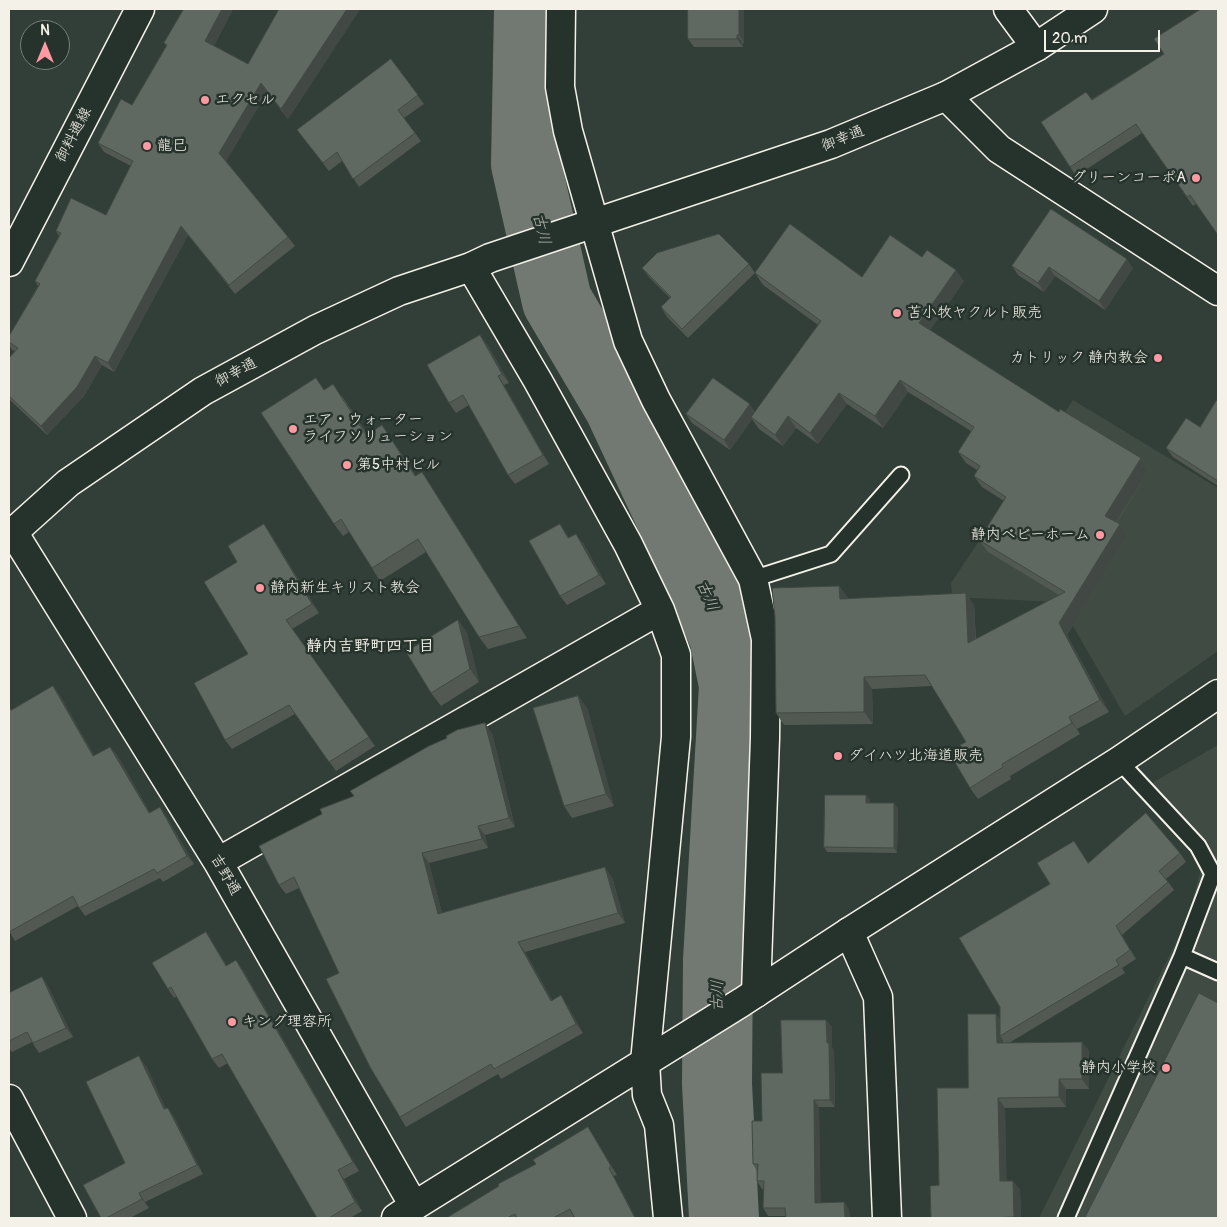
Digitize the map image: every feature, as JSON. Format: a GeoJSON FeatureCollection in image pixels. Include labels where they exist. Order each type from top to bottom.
{"type":"FeatureCollection","features":[{"type":"Feature","properties":{"kind":"street","name":"御料通線"},"geometry":{"type":"LineString","coordinates":[[9,262],[140,9]]}},
{"type":"Feature","properties":{"kind":"street"},"geometry":{"type":"LineString","coordinates":[[561,9],[560,87],[585,227],[628,340],[656,400],[753,579],[766,639],[765,738],[749,997]]}},
{"type":"Feature","properties":{"kind":"street"},"geometry":{"type":"LineString","coordinates":[[1008,9],[1036,47]]}},
{"type":"Feature","properties":{"kind":"street","name":"御幸通"},"geometry":{"type":"LineString","coordinates":[[10,531],[68,483],[203,391],[315,330],[399,291],[831,144],[946,96],[1036,47],[1093,9]]}},
{"type":"Feature","properties":{"kind":"street"},"geometry":{"type":"LineString","coordinates":[[946,96],[999,149],[1217,288]]}},
{"type":"Feature","properties":{"kind":"street"},"geometry":{"type":"LineString","coordinates":[[481,262],[538,381],[628,544],[660,610],[676,655],[676,737],[645,1062],[647,1095],[659,1125],[668,1218]]}},
{"type":"Feature","properties":{"kind":"street","name":"吉野通"},"geometry":{"type":"LineString","coordinates":[[10,531],[218,862],[405,1212]]}},
{"type":"Feature","properties":{"kind":"street"},"geometry":{"type":"LineString","coordinates":[[218,862],[660,610]]}},
{"type":"Feature","properties":{"kind":"street"},"geometry":{"type":"LineString","coordinates":[[405,1212],[749,997],[1119,761],[1218,694]]}},
{"type":"Feature","properties":{"kind":"street"},"geometry":{"type":"LineString","coordinates":[[850,932],[878,997],[887,1218]]}},
{"type":"Feature","properties":{"kind":"street"},"geometry":{"type":"LineString","coordinates":[[9,1099],[72,1218]]}},
{"type":"Feature","properties":{"kind":"lane"},"geometry":{"type":"LineString","coordinates":[[753,579],[831,554],[901,475]]}},
{"type":"Feature","properties":{"kind":"lane"},"geometry":{"type":"LineString","coordinates":[[1066,1218],[1182,956],[1213,874],[1198,846],[1119,761]]}},
{"type":"Feature","properties":{"kind":"lane"},"geometry":{"type":"LineString","coordinates":[[1182,956],[1218,972]]}},
{"type":"Feature","properties":{"kind":"shaded area","name":"静内ベビーホーム"},"geometry":{"type":"Polygon","coordinates":[[[1073,400],[1218,488],[1218,651],[1125,716],[1059,602],[952,597],[951,583],[1073,400]]]}},
{"type":"Feature","properties":{"kind":"shaded area","name":"静内小学校"},"geometry":{"type":"Polygon","coordinates":[[[1218,745],[1218,1218],[1039,1218],[1188,918],[1202,865],[1138,791],[1218,745]]]}},
{"type":"Feature","properties":{"kind":"building"},"geometry":{"type":"Polygon","coordinates":[[[184,9],[222,9],[205,41],[248,64],[279,9],[347,9],[281,109],[261,83],[219,153],[288,237],[229,285],[181,226],[108,363],[95,356],[77,387],[41,426],[9,396],[9,358],[18,348],[9,342],[9,336],[40,284],[35,281],[61,233],[56,231],[71,198],[106,215],[133,161],[98,143],[121,99],[132,105],[167,45],[164,43],[184,9]]]}},
{"type":"Feature","properties":{"kind":"building"},"geometry":{"type":"Polygon","coordinates":[[[688,9],[739,9],[739,35],[737,35],[737,39],[688,39],[688,9]]]}},
{"type":"Feature","properties":{"kind":"building"},"geometry":{"type":"Polygon","coordinates":[[[1201,9],[1218,9],[1218,235],[1190,195],[1187,197],[1136,124],[1070,167],[1041,122],[1086,92],[1092,100],[1164,54],[1154,39],[1201,9]]]}},
{"type":"Feature","properties":{"kind":"building"},"geometry":{"type":"Polygon","coordinates":[[[391,59],[418,95],[398,110],[415,133],[353,179],[337,152],[323,163],[297,130],[391,59]]]}},
{"type":"Feature","properties":{"kind":"building"},"geometry":{"type":"Polygon","coordinates":[[[1051,209],[1127,259],[1099,301],[1049,267],[1038,283],[1012,266],[1051,209]]]}},
{"type":"Feature","properties":{"kind":"building"},"geometry":{"type":"Polygon","coordinates":[[[790,224],[862,277],[890,235],[922,257],[927,250],[956,270],[919,323],[1059,412],[1060,409],[1141,458],[1105,516],[1120,524],[1059,623],[1100,700],[1069,717],[1072,723],[1002,764],[1003,767],[970,788],[953,759],[965,752],[960,745],[966,742],[925,675],[864,677],[864,712],[776,713],[775,617],[772,588],[839,586],[840,599],[966,593],[968,643],[1065,592],[979,540],[1006,497],[974,476],[980,466],[958,452],[974,427],[900,380],[875,416],[839,393],[810,433],[788,416],[775,435],[751,417],[821,321],[755,273],[790,224]]]}},
{"type":"Feature","properties":{"kind":"building"},"geometry":{"type":"Polygon","coordinates":[[[719,234],[749,264],[682,329],[661,307],[671,297],[642,268],[657,253],[719,234]]]}},
{"type":"Feature","properties":{"kind":"building"},"geometry":{"type":"Polygon","coordinates":[[[480,335],[502,374],[498,376],[543,455],[508,475],[463,395],[449,403],[427,365],[480,335]]]}},
{"type":"Feature","properties":{"kind":"building"},"geometry":{"type":"Polygon","coordinates":[[[316,378],[324,390],[333,384],[366,435],[382,425],[415,476],[422,472],[519,626],[479,637],[418,539],[372,568],[341,519],[334,524],[261,413],[316,378]]]}},
{"type":"Feature","properties":{"kind":"building"},"geometry":{"type":"Polygon","coordinates":[[[713,378],[750,404],[724,440],[686,414],[713,378]]]}},
{"type":"Feature","properties":{"kind":"building"},"geometry":{"type":"Polygon","coordinates":[[[1218,398],[1218,481],[1166,448],[1186,418],[1200,427],[1218,398]]]}},
{"type":"Feature","properties":{"kind":"building"},"geometry":{"type":"Polygon","coordinates":[[[264,524],[312,604],[286,620],[369,737],[329,762],[289,705],[225,740],[194,683],[248,654],[204,582],[237,562],[228,546],[264,524]]]}},
{"type":"Feature","properties":{"kind":"building"},"geometry":{"type":"Polygon","coordinates":[[[560,524],[568,538],[576,534],[599,575],[560,596],[529,541],[560,524]]]}},
{"type":"Feature","properties":{"kind":"building"},"geometry":{"type":"Polygon","coordinates":[[[458,620],[470,669],[431,693],[406,652],[458,620]]]}},
{"type":"Feature","properties":{"kind":"building"},"geometry":{"type":"Polygon","coordinates":[[[53,686],[93,756],[110,747],[149,813],[160,807],[187,856],[157,873],[154,869],[79,908],[73,896],[9,932],[9,706],[11,710],[53,686]]]}},
{"type":"Feature","properties":{"kind":"building"},"geometry":{"type":"Polygon","coordinates":[[[578,696],[606,794],[564,806],[533,708],[578,696]]]}},
{"type":"Feature","properties":{"kind":"building"},"geometry":{"type":"Polygon","coordinates":[[[485,723],[509,818],[478,826],[482,839],[422,853],[438,914],[605,867],[618,913],[518,942],[551,1001],[561,995],[576,1024],[494,1069],[491,1064],[400,1117],[370,1067],[326,979],[339,973],[294,877],[279,885],[259,846],[322,814],[320,809],[354,796],[350,791],[429,746],[447,738],[446,736],[457,730],[485,723]]]}},
{"type":"Feature","properties":{"kind":"building"},"geometry":{"type":"Polygon","coordinates":[[[825,795],[866,795],[866,803],[894,803],[894,848],[824,847],[825,795]]]}},
{"type":"Feature","properties":{"kind":"building"},"geometry":{"type":"Polygon","coordinates":[[[1146,813],[1180,853],[1159,871],[1168,882],[1116,926],[1130,950],[1116,960],[1119,965],[1000,1036],[1000,1007],[959,938],[1050,884],[1037,863],[1074,841],[1088,863],[1146,813]]]}},
{"type":"Feature","properties":{"kind":"building"},"geometry":{"type":"Polygon","coordinates":[[[206,932],[226,966],[236,960],[353,1162],[338,1170],[355,1202],[329,1218],[317,1218],[222,1054],[212,1059],[171,987],[168,989],[152,963],[206,932]]]}},
{"type":"Feature","properties":{"kind":"building"},"geometry":{"type":"Polygon","coordinates":[[[42,977],[66,1028],[33,1043],[27,1032],[9,1041],[9,993],[42,977]]]}},
{"type":"Feature","properties":{"kind":"building"},"geometry":{"type":"Polygon","coordinates":[[[1199,993],[1218,1003],[1218,1218],[1085,1218],[1199,993]]]}},
{"type":"Feature","properties":{"kind":"building"},"geometry":{"type":"Polygon","coordinates":[[[968,1014],[996,1014],[997,1043],[1082,1042],[1082,1079],[1059,1079],[1059,1097],[998,1098],[1000,1181],[1013,1181],[1014,1217],[931,1218],[930,1186],[939,1185],[937,1088],[968,1088],[968,1014]]]}},
{"type":"Feature","properties":{"kind":"building"},"geometry":{"type":"Polygon","coordinates":[[[781,1020],[826,1020],[827,1043],[829,1043],[830,1100],[814,1100],[815,1203],[844,1202],[845,1218],[786,1218],[785,1208],[763,1208],[764,1181],[757,1181],[758,1164],[753,1164],[752,1121],[762,1121],[761,1073],[782,1073],[781,1020]]]}},
{"type":"Feature","properties":{"kind":"building"},"geometry":{"type":"Polygon","coordinates":[[[139,1056],[164,1109],[168,1108],[197,1165],[139,1193],[142,1199],[106,1218],[101,1218],[83,1185],[125,1163],[86,1082],[139,1056]]]}},
{"type":"Feature","properties":{"kind":"building"},"geometry":{"type":"Polygon","coordinates":[[[588,1127],[611,1166],[609,1168],[635,1218],[575,1218],[570,1209],[553,1218],[517,1218],[515,1214],[507,1218],[448,1217],[499,1186],[498,1184],[536,1164],[533,1160],[588,1127]]]}},
{"type":"Feature","properties":{"kind":"waterway","name":"古川"},"geometry":{"type":"LineString","coordinates":[[529,9],[526,164],[557,301],[619,406],[695,569],[724,636],[734,685],[718,960],[717,1084],[724,1218]]}},
{"type":"Feature","properties":{"kind":"place","name":"エクセル"},"geometry":{"type":"Point","coordinates":[205,100]}},
{"type":"Feature","properties":{"kind":"place","name":"龍巳"},"geometry":{"type":"Point","coordinates":[147,146]}},
{"type":"Feature","properties":{"kind":"place","name":"グリーンコーポA"},"geometry":{"type":"Point","coordinates":[1196,178]}},
{"type":"Feature","properties":{"kind":"place","name":"苫小牧ヤクルト販売"},"geometry":{"type":"Point","coordinates":[897,313]}},
{"type":"Feature","properties":{"kind":"place","name":"カトリック 静内教会"},"geometry":{"type":"Point","coordinates":[1158,358]}},
{"type":"Feature","properties":{"kind":"place","name":"エア・ウォーター ライフソリューション"},"geometry":{"type":"Point","coordinates":[293,429]}},
{"type":"Feature","properties":{"kind":"place","name":"第5中村ビル"},"geometry":{"type":"Point","coordinates":[347,465]}},
{"type":"Feature","properties":{"kind":"place","name":"静内ベビーホーム"},"geometry":{"type":"Point","coordinates":[1100,535]}},
{"type":"Feature","properties":{"kind":"place","name":"静内新生キリスト教会"},"geometry":{"type":"Point","coordinates":[260,588]}},
{"type":"Feature","properties":{"kind":"place","name":"ダイハツ北海道販売"},"geometry":{"type":"Point","coordinates":[838,756]}},
{"type":"Feature","properties":{"kind":"place","name":"キング理容所"},"geometry":{"type":"Point","coordinates":[232,1022]}},
{"type":"Feature","properties":{"kind":"place","name":"静内小学校"},"geometry":{"type":"Point","coordinates":[1166,1068]}},
{"type":"Feature","properties":{"kind":"district","name":"静内吉野町四丁目"},"geometry":{"type":"Point","coordinates":[370,647]}}]}
